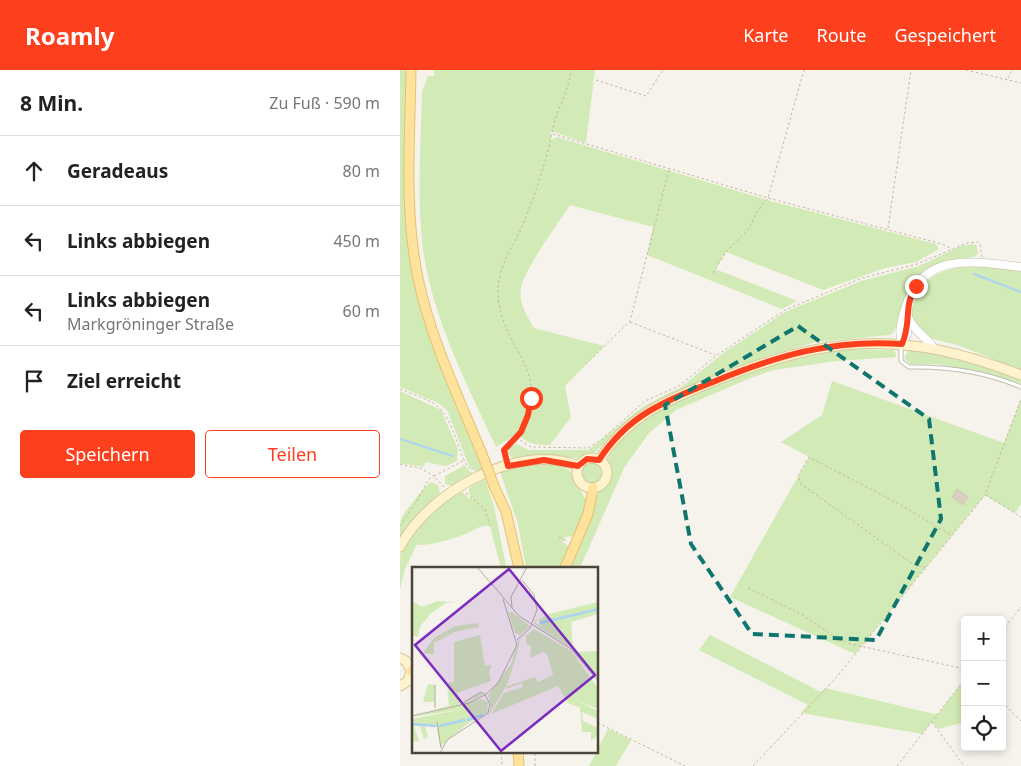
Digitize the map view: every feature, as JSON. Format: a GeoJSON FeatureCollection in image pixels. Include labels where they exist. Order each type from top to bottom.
{"type":"FeatureCollection","features":[{"type":"Feature","properties":{"kind":"main road"},"geometry":{"type":"LineString","coordinates":[[410,70],[410,214],[418,276],[436,342],[511,529],[519,567]]}},
{"type":"Feature","properties":{"kind":"main road"},"geometry":{"type":"LineString","coordinates":[[599,460],[625,428],[649,410],[733,374],[811,348],[861,343],[902,344],[934,348],[973,358],[1021,375]]}},
{"type":"Feature","properties":{"kind":"main road"},"geometry":{"type":"LineString","coordinates":[[400,547],[417,521],[431,506],[448,493],[508,466],[544,460],[578,466],[587,459],[599,460],[604,465],[606,476],[600,486],[592,488],[583,485],[578,480],[578,466]]}},
{"type":"Feature","properties":{"kind":"main road"},"geometry":{"type":"LineString","coordinates":[[565,567],[590,509],[592,488]]}},
{"type":"Feature","properties":{"kind":"main road"},"geometry":{"type":"LineString","coordinates":[[501,504],[514,567]]}},
{"type":"Feature","properties":{"kind":"main road"},"geometry":{"type":"LineString","coordinates":[[400,658],[406,661],[412,671],[408,681],[400,686]]}},
{"type":"Feature","properties":{"kind":"street"},"geometry":{"type":"LineString","coordinates":[[902,344],[898,332],[908,301],[922,278],[936,268],[958,262],[980,262],[1021,267]]}},
{"type":"Feature","properties":{"kind":"street"},"geometry":{"type":"LineString","coordinates":[[902,344],[907,334],[908,301]]}},
{"type":"Feature","properties":{"kind":"street"},"geometry":{"type":"LineString","coordinates":[[908,317],[917,332],[929,340],[934,348]]}},
{"type":"Feature","properties":{"kind":"lane"},"geometry":{"type":"LineString","coordinates":[[902,344],[901,361],[909,367],[932,366],[953,369],[1021,387]]}},
{"type":"Feature","properties":{"kind":"path"},"geometry":{"type":"LineString","coordinates":[[508,466],[504,450],[517,438],[528,415],[531,381],[525,360],[502,319],[498,287],[507,257],[530,208],[553,134],[553,127],[566,95],[572,70]]}},
{"type":"Feature","properties":{"kind":"path"},"geometry":{"type":"LineString","coordinates":[[596,80],[646,96],[663,70]]}},
{"type":"Feature","properties":{"kind":"path"},"geometry":{"type":"LineString","coordinates":[[713,273],[726,252],[749,229],[756,213],[768,198],[804,70]]}},
{"type":"Feature","properties":{"kind":"path"},"geometry":{"type":"LineString","coordinates":[[888,229],[911,70]]}},
{"type":"Feature","properties":{"kind":"path"},"geometry":{"type":"LineString","coordinates":[[966,70],[1021,83]]}},
{"type":"Feature","properties":{"kind":"path"},"geometry":{"type":"LineString","coordinates":[[1007,80],[1012,70]]}},
{"type":"Feature","properties":{"kind":"path"},"geometry":{"type":"LineString","coordinates":[[553,134],[768,198],[888,229],[950,248]]}},
{"type":"Feature","properties":{"kind":"path"},"geometry":{"type":"LineString","coordinates":[[586,364],[630,321],[669,169]]}},
{"type":"Feature","properties":{"kind":"path"},"geometry":{"type":"LineString","coordinates":[[517,438],[531,447],[588,448],[601,440],[645,401],[679,386],[716,355],[800,303],[862,278],[917,264],[950,248],[977,242],[982,247],[980,262]]}},
{"type":"Feature","properties":{"kind":"path"},"geometry":{"type":"LineString","coordinates":[[630,321],[716,355]]}},
{"type":"Feature","properties":{"kind":"path"},"geometry":{"type":"LineString","coordinates":[[400,389],[443,409],[464,460],[428,480],[418,501],[400,526]]}},
{"type":"Feature","properties":{"kind":"path"},"geometry":{"type":"LineString","coordinates":[[753,766],[835,679],[985,495],[1021,399]]}},
{"type":"Feature","properties":{"kind":"path"},"geometry":{"type":"LineString","coordinates":[[928,567],[914,565],[801,484],[798,476],[809,457],[902,505],[953,536]]}},
{"type":"Feature","properties":{"kind":"path"},"geometry":{"type":"LineString","coordinates":[[400,464],[420,468],[434,476],[448,493]]}},
{"type":"Feature","properties":{"kind":"path"},"geometry":{"type":"LineString","coordinates":[[985,495],[1021,517]]}},
{"type":"Feature","properties":{"kind":"path"},"geometry":{"type":"LineString","coordinates":[[472,497],[485,509],[490,526]]}},
{"type":"Feature","properties":{"kind":"path"},"geometry":{"type":"LineString","coordinates":[[559,537],[576,545]]}},
{"type":"Feature","properties":{"kind":"path"},"geometry":{"type":"LineString","coordinates":[[748,588],[801,614],[838,638],[861,647],[961,668]]}},
{"type":"Feature","properties":{"kind":"path"},"geometry":{"type":"LineString","coordinates":[[1006,626],[1021,608]]}},
{"type":"Feature","properties":{"kind":"path"},"geometry":{"type":"LineString","coordinates":[[897,766],[961,684]]}},
{"type":"Feature","properties":{"kind":"path"},"geometry":{"type":"LineString","coordinates":[[1006,706],[1021,721]]}},
{"type":"Feature","properties":{"kind":"path"},"geometry":{"type":"LineString","coordinates":[[932,721],[964,766]]}},
{"type":"Feature","properties":{"kind":"path"},"geometry":{"type":"LineString","coordinates":[[599,723],[685,766]]}},
{"type":"Feature","properties":{"kind":"highlighted area"},"geometry":{"type":"Polygon","coordinates":[[[798,326],[929,419],[941,519],[876,640],[752,634],[691,544],[665,405],[798,326]]]}},
{"type":"Feature","properties":{"kind":"green space"},"geometry":{"type":"Polygon","coordinates":[[[400,70],[407,70],[406,208],[413,280],[437,358],[478,459],[482,470],[480,471],[474,471],[469,466],[447,410],[440,404],[400,387],[400,70]]]}},
{"type":"Feature","properties":{"kind":"green space"},"geometry":{"type":"Polygon","coordinates":[[[434,70],[595,70],[586,143],[551,131],[551,140],[557,137],[767,200],[936,244],[939,249],[916,262],[885,268],[823,290],[726,252],[715,269],[797,301],[782,309],[647,255],[653,227],[570,205],[528,270],[520,293],[522,304],[534,328],[604,346],[565,386],[571,417],[550,445],[532,444],[518,433],[496,447],[450,346],[432,294],[426,267],[420,204],[422,92],[428,76],[434,76],[434,70]]]}},
{"type":"Feature","properties":{"kind":"green space"},"geometry":{"type":"Polygon","coordinates":[[[973,244],[977,246],[978,254],[974,257],[948,261],[918,276],[905,296],[896,327],[890,335],[816,342],[767,356],[699,383],[645,408],[633,416],[593,454],[578,458],[534,455],[514,459],[508,454],[509,447],[516,444],[529,450],[588,450],[644,406],[681,387],[726,351],[785,312],[861,281],[919,266],[961,246],[973,244]]]}},
{"type":"Feature","properties":{"kind":"green space"},"geometry":{"type":"Polygon","coordinates":[[[979,266],[1021,271],[1021,371],[960,346],[931,338],[921,332],[914,322],[912,310],[915,297],[931,278],[946,271],[962,267],[979,266]]]}},
{"type":"Feature","properties":{"kind":"green space"},"geometry":{"type":"Polygon","coordinates":[[[849,349],[894,350],[897,357],[836,361],[774,370],[676,410],[649,433],[624,468],[580,567],[571,567],[588,527],[599,491],[609,479],[608,460],[610,453],[627,433],[652,414],[718,383],[754,371],[822,353],[849,349]]]}},
{"type":"Feature","properties":{"kind":"green space"},"geometry":{"type":"Polygon","coordinates":[[[909,350],[952,358],[980,366],[1021,379],[1021,384],[963,368],[936,364],[910,364],[904,358],[909,350]]]}},
{"type":"Feature","properties":{"kind":"green space"},"geometry":{"type":"Polygon","coordinates":[[[832,381],[1004,443],[1021,399],[1021,504],[1015,513],[985,495],[855,654],[730,597],[809,457],[781,442],[822,415],[832,381]]]}},
{"type":"Feature","properties":{"kind":"green space"},"geometry":{"type":"Polygon","coordinates":[[[400,391],[441,410],[458,449],[457,461],[446,466],[425,462],[424,467],[400,463],[400,391]]]}},
{"type":"Feature","properties":{"kind":"green space"},"geometry":{"type":"Polygon","coordinates":[[[592,462],[600,465],[603,473],[600,481],[592,484],[584,481],[581,473],[584,465],[592,462]]]}},
{"type":"Feature","properties":{"kind":"green space"},"geometry":{"type":"Polygon","coordinates":[[[464,464],[470,472],[478,474],[453,486],[445,484],[445,476],[464,464]]]}},
{"type":"Feature","properties":{"kind":"green space"},"geometry":{"type":"Polygon","coordinates":[[[530,464],[558,465],[570,471],[586,500],[575,536],[565,537],[563,542],[570,548],[561,567],[526,567],[518,524],[500,472],[530,464]]]}},
{"type":"Feature","properties":{"kind":"green space"},"geometry":{"type":"Polygon","coordinates":[[[485,479],[494,506],[506,566],[508,567],[501,567],[490,526],[483,526],[463,535],[432,544],[417,544],[405,569],[400,589],[400,558],[408,539],[435,509],[454,495],[463,492],[468,498],[473,499],[469,493],[469,488],[485,479]]]}},
{"type":"Feature","properties":{"kind":"green space"},"geometry":{"type":"Polygon","coordinates":[[[431,482],[438,485],[440,493],[423,508],[400,539],[401,519],[415,499],[431,482]]]}},
{"type":"Feature","properties":{"kind":"green space"},"geometry":{"type":"Polygon","coordinates":[[[710,635],[821,692],[825,688],[930,713],[938,714],[961,684],[961,723],[938,729],[932,722],[922,734],[801,713],[808,705],[699,650],[710,635]]]}},
{"type":"Feature","properties":{"kind":"green space"},"geometry":{"type":"Polygon","coordinates":[[[608,729],[631,740],[616,766],[589,766],[595,754],[599,754],[599,747],[608,729]]]}},
{"type":"Feature","properties":{"kind":"building"},"geometry":{"type":"Polygon","coordinates":[[[957,489],[968,497],[963,505],[952,497],[957,489]]]}},
{"type":"Feature","properties":{"kind":"waterway"},"geometry":{"type":"LineString","coordinates":[[974,274],[1021,292]]}},
{"type":"Feature","properties":{"kind":"waterway"},"geometry":{"type":"LineString","coordinates":[[400,439],[453,456]]}},
{"type":"Feature","properties":{"kind":"route"},"geometry":{"type":"LineString","coordinates":[[531,398],[528,415],[521,432],[504,450],[508,466],[533,460],[563,462],[578,466],[587,459],[595,458],[599,460],[615,438],[635,419],[649,410],[667,400],[733,374],[811,348],[877,342],[902,344],[907,334],[908,301],[916,286]]}}]}
